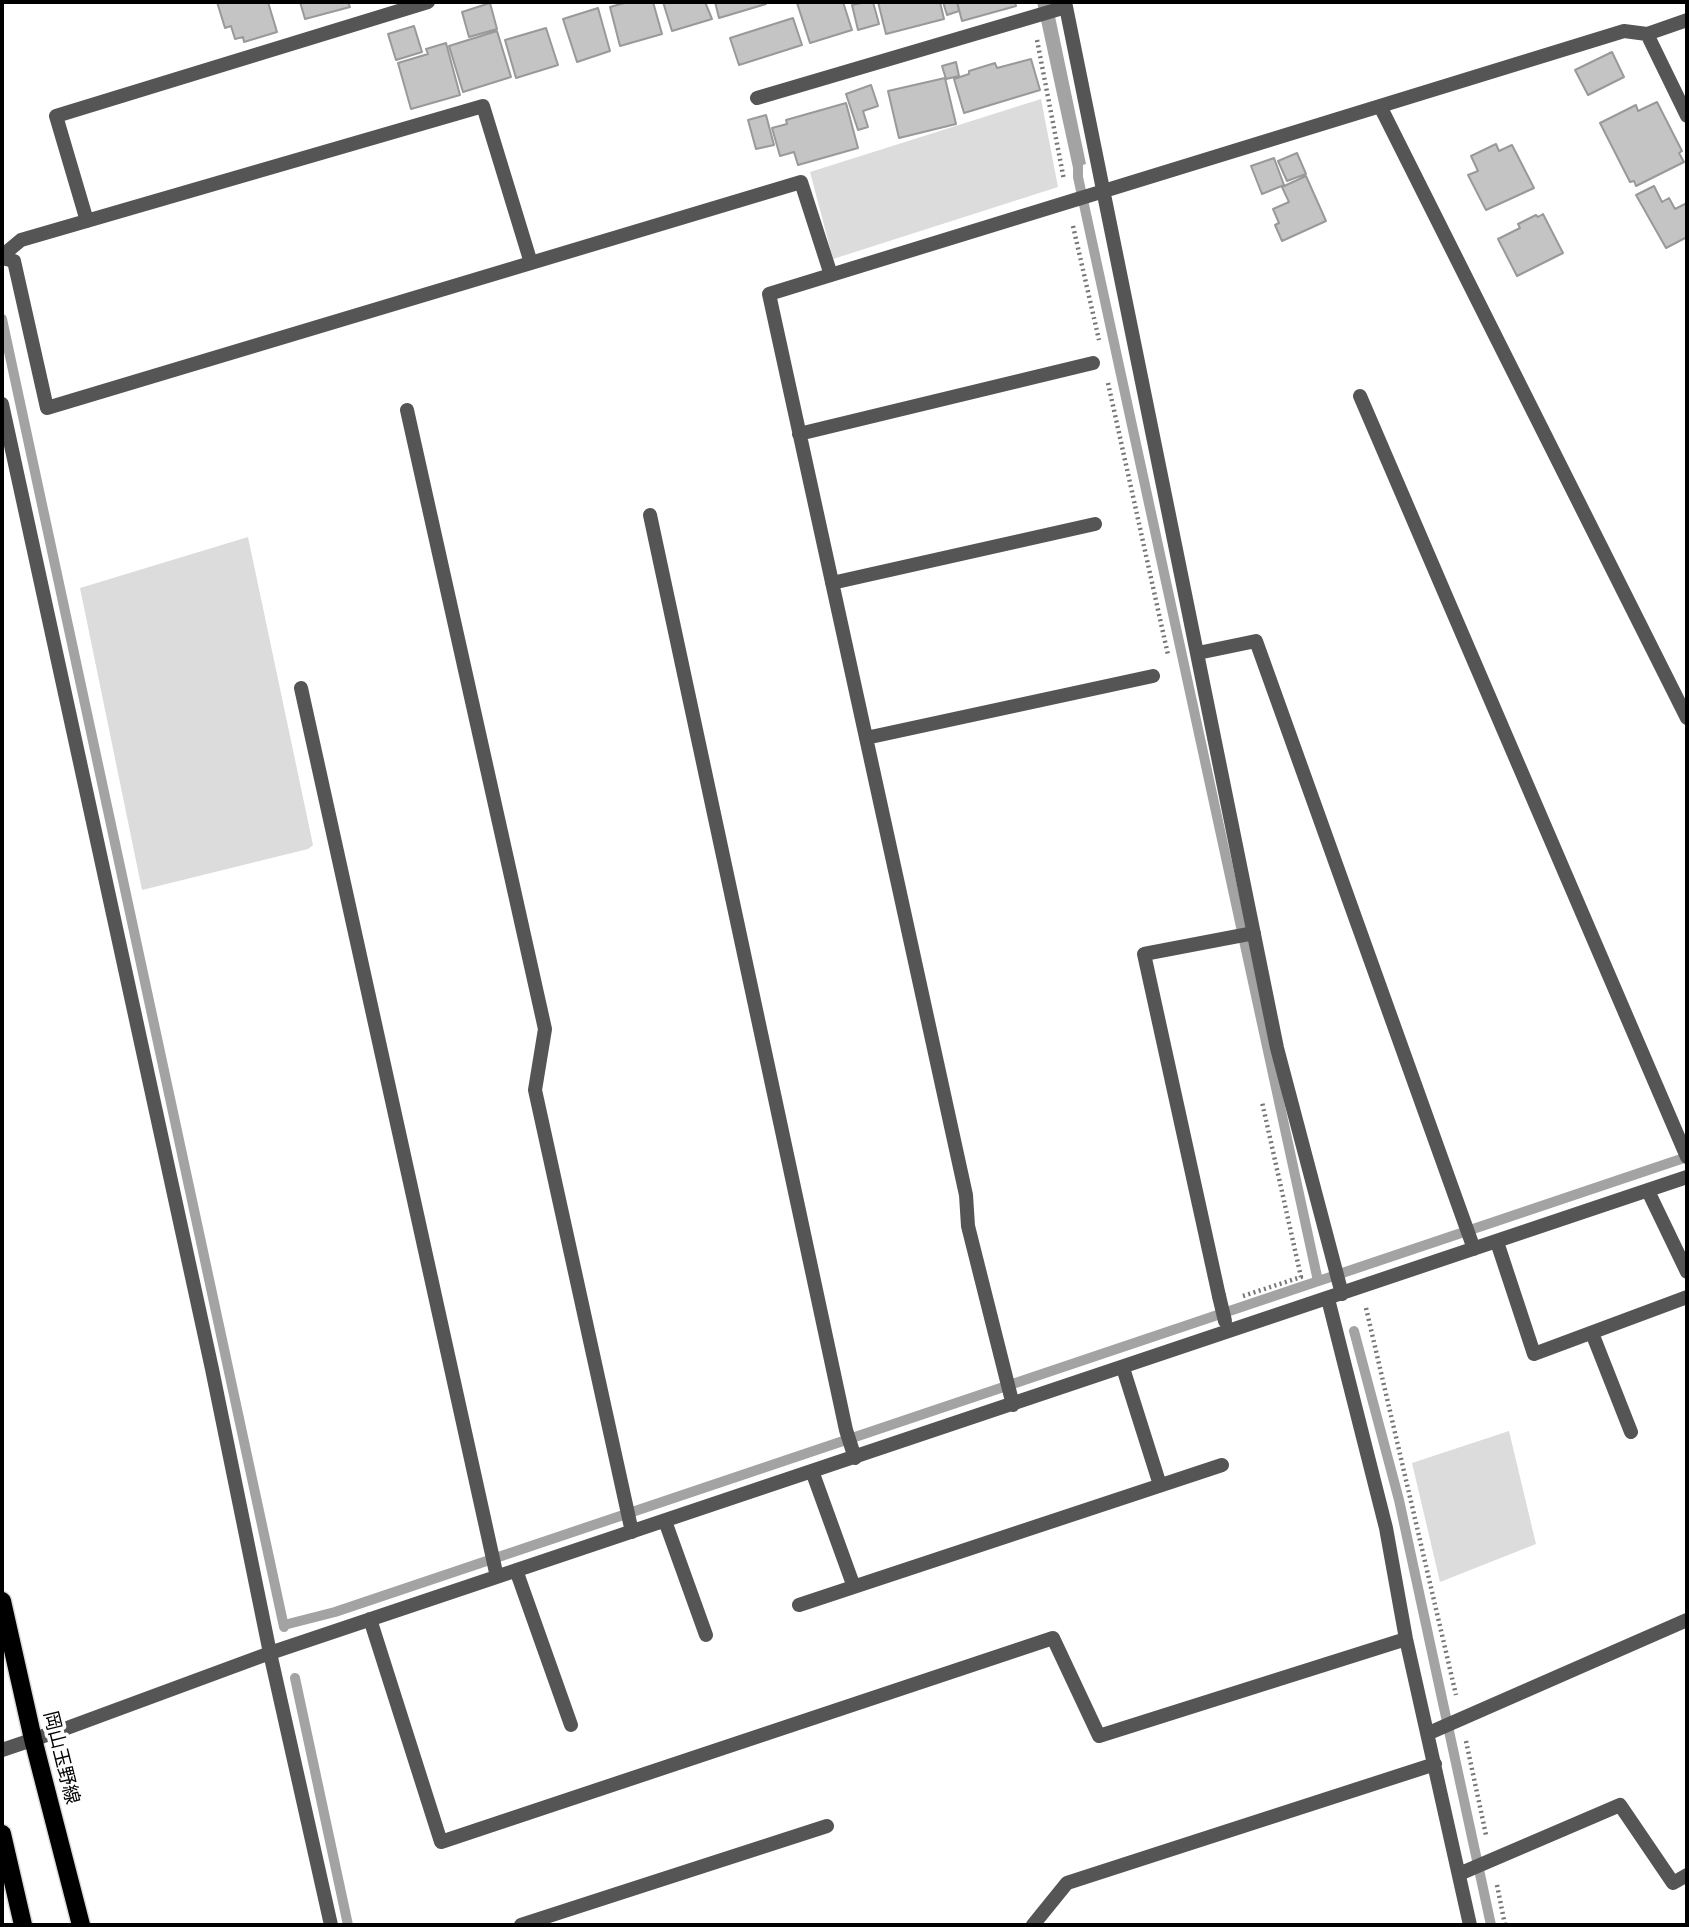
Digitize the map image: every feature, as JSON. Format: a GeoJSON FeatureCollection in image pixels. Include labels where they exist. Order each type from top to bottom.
{"type":"FeatureCollection","features":[{"type":"Feature","properties":{"kind":"main road","name":"岡山玉野線"},"geometry":{"type":"LineString","coordinates":[[2,1601],[33,1739],[80,1925]]}},
{"type":"Feature","properties":{"kind":"main road"},"geometry":{"type":"LineString","coordinates":[[2,1834],[23,1925]]}},
{"type":"Feature","properties":{"kind":"street"},"geometry":{"type":"LineString","coordinates":[[87,221],[56,116],[428,2]]}},
{"type":"Feature","properties":{"kind":"street"},"geometry":{"type":"LineString","coordinates":[[757,97],[1063,6],[1099,192],[1198,653],[1245,934],[1335,1266],[1336,1293],[1386,1528],[1406,1639],[1434,1731],[1435,1763],[1465,1872],[1470,1925]]}},
{"type":"Feature","properties":{"kind":"street"},"geometry":{"type":"LineString","coordinates":[[1009,1392],[968,1226],[966,1195],[769,294],[1624,31],[1647,34],[1687,20]]}},
{"type":"Feature","properties":{"kind":"street"},"geometry":{"type":"LineString","coordinates":[[1647,34],[1687,116]]}},
{"type":"Feature","properties":{"kind":"street"},"geometry":{"type":"LineString","coordinates":[[2,257],[21,240],[483,106],[531,263]]}},
{"type":"Feature","properties":{"kind":"street"},"geometry":{"type":"LineString","coordinates":[[1380,106],[1687,718]]}},
{"type":"Feature","properties":{"kind":"street"},"geometry":{"type":"LineString","coordinates":[[2,257],[15,261],[47,408],[801,182],[831,275]]}},
{"type":"Feature","properties":{"kind":"street"},"geometry":{"type":"LineString","coordinates":[[799,434],[1093,363]]}},
{"type":"Feature","properties":{"kind":"street"},"geometry":{"type":"LineString","coordinates":[[1360,396],[1685,1151]]}},
{"type":"Feature","properties":{"kind":"street"},"geometry":{"type":"LineString","coordinates":[[2,404],[210,1355],[270,1653],[331,1925]]}},
{"type":"Feature","properties":{"kind":"street"},"geometry":{"type":"LineString","coordinates":[[407,410],[545,1029],[535,1090],[631,1527]]}},
{"type":"Feature","properties":{"kind":"street"},"geometry":{"type":"LineString","coordinates":[[650,515],[846,1430],[853,1452]]}},
{"type":"Feature","properties":{"kind":"street"},"geometry":{"type":"LineString","coordinates":[[832,583],[1095,524]]}},
{"type":"Feature","properties":{"kind":"street"},"geometry":{"type":"LineString","coordinates":[[1198,653],[1256,641],[1473,1245]]}},
{"type":"Feature","properties":{"kind":"street"},"geometry":{"type":"LineString","coordinates":[[866,738],[1153,676]]}},
{"type":"Feature","properties":{"kind":"street"},"geometry":{"type":"LineString","coordinates":[[301,688],[496,1574]]}},
{"type":"Feature","properties":{"kind":"street"},"geometry":{"type":"LineString","coordinates":[[1227,1327],[1144,954],[1245,934]]}},
{"type":"Feature","properties":{"kind":"street"},"geometry":{"type":"LineString","coordinates":[[2,1750],[270,1653],[496,1574],[516,1570],[631,1527],[665,1521],[812,1471],[853,1452],[1009,1392],[1123,1368],[1227,1327],[1336,1293],[1361,1288],[1473,1245],[1497,1242],[1687,1177]]}},
{"type":"Feature","properties":{"kind":"street"},"geometry":{"type":"LineString","coordinates":[[1648,1191],[1687,1272]]}},
{"type":"Feature","properties":{"kind":"street"},"geometry":{"type":"LineString","coordinates":[[1497,1242],[1534,1354],[1687,1297]]}},
{"type":"Feature","properties":{"kind":"street"},"geometry":{"type":"LineString","coordinates":[[1592,1333],[1631,1432]]}},
{"type":"Feature","properties":{"kind":"street"},"geometry":{"type":"LineString","coordinates":[[1123,1368],[1160,1485]]}},
{"type":"Feature","properties":{"kind":"street"},"geometry":{"type":"LineString","coordinates":[[799,1605],[1222,1465]]}},
{"type":"Feature","properties":{"kind":"street"},"geometry":{"type":"LineString","coordinates":[[812,1471],[854,1587]]}},
{"type":"Feature","properties":{"kind":"street"},"geometry":{"type":"LineString","coordinates":[[665,1521],[706,1635]]}},
{"type":"Feature","properties":{"kind":"street"},"geometry":{"type":"LineString","coordinates":[[516,1570],[570,1725]]}},
{"type":"Feature","properties":{"kind":"street"},"geometry":{"type":"LineString","coordinates":[[370,1619],[441,1843],[1053,1638],[1099,1736],[1406,1639]]}},
{"type":"Feature","properties":{"kind":"street"},"geometry":{"type":"LineString","coordinates":[[1434,1731],[1687,1620]]}},
{"type":"Feature","properties":{"kind":"street"},"geometry":{"type":"LineString","coordinates":[[1033,1925],[1067,1883],[1435,1763]]}},
{"type":"Feature","properties":{"kind":"street"},"geometry":{"type":"LineString","coordinates":[[1465,1872],[1620,1805],[1673,1883],[1687,1875]]}},
{"type":"Feature","properties":{"kind":"street"},"geometry":{"type":"LineString","coordinates":[[521,1925],[827,1826]]}},
{"type":"Feature","properties":{"kind":"path"},"geometry":{"type":"LineString","coordinates":[[1361,1288],[1506,1925]]}},
{"type":"Feature","properties":{"kind":"shaded area"},"geometry":{"type":"Polygon","coordinates":[[[1037,2],[1052,2],[1086,164],[1073,168],[1037,2]]]}},
{"type":"Feature","properties":{"kind":"shaded area"},"geometry":{"type":"Polygon","coordinates":[[[1041,99],[1058,187],[833,259],[810,172],[1041,99]]]}},
{"type":"Feature","properties":{"kind":"shaded area"},"geometry":{"type":"Polygon","coordinates":[[[248,537],[313,845],[308,849],[142,890],[80,588],[248,537]]]}},
{"type":"Feature","properties":{"kind":"shaded area"},"geometry":{"type":"Polygon","coordinates":[[[1509,1431],[1536,1544],[1440,1582],[1412,1463],[1509,1431]]]}},
{"type":"Feature","properties":{"kind":"building"},"geometry":{"type":"Polygon","coordinates":[[[217,2],[268,2],[277,32],[244,42],[243,37],[235,39],[231,26],[225,28],[217,2]]]}},
{"type":"Feature","properties":{"kind":"building"},"geometry":{"type":"Polygon","coordinates":[[[300,2],[348,2],[350,7],[305,19],[300,2]]]}},
{"type":"Feature","properties":{"kind":"building"},"geometry":{"type":"Polygon","coordinates":[[[628,2],[653,2],[662,34],[620,46],[610,7],[628,2]]]}},
{"type":"Feature","properties":{"kind":"building"},"geometry":{"type":"Polygon","coordinates":[[[663,2],[705,2],[712,19],[672,31],[663,2]]]}},
{"type":"Feature","properties":{"kind":"building"},"geometry":{"type":"Polygon","coordinates":[[[715,2],[766,2],[766,4],[719,18],[715,2]]]}},
{"type":"Feature","properties":{"kind":"building"},"geometry":{"type":"Polygon","coordinates":[[[843,2],[852,30],[810,43],[797,3],[843,2]]]}},
{"type":"Feature","properties":{"kind":"building"},"geometry":{"type":"Polygon","coordinates":[[[873,2],[879,24],[858,30],[852,5],[873,2]]]}},
{"type":"Feature","properties":{"kind":"building"},"geometry":{"type":"Polygon","coordinates":[[[878,2],[940,2],[944,19],[886,34],[878,2]]]}},
{"type":"Feature","properties":{"kind":"building"},"geometry":{"type":"Polygon","coordinates":[[[943,2],[957,2],[959,11],[947,15],[943,2]]]}},
{"type":"Feature","properties":{"kind":"building"},"geometry":{"type":"Polygon","coordinates":[[[957,2],[1015,2],[1016,6],[962,21],[957,2]]]}},
{"type":"Feature","properties":{"kind":"building"},"geometry":{"type":"Polygon","coordinates":[[[490,3],[497,29],[469,37],[462,12],[490,3]]]}},
{"type":"Feature","properties":{"kind":"building"},"geometry":{"type":"Polygon","coordinates":[[[598,8],[610,51],[577,62],[563,19],[598,8]]]}},
{"type":"Feature","properties":{"kind":"building"},"geometry":{"type":"Polygon","coordinates":[[[793,18],[802,45],[739,65],[730,38],[793,18]]]}},
{"type":"Feature","properties":{"kind":"building"},"geometry":{"type":"Polygon","coordinates":[[[414,26],[422,52],[396,60],[388,34],[414,26]]]}},
{"type":"Feature","properties":{"kind":"building"},"geometry":{"type":"Polygon","coordinates":[[[546,28],[558,65],[516,78],[505,40],[546,28]]]}},
{"type":"Feature","properties":{"kind":"building"},"geometry":{"type":"Polygon","coordinates":[[[497,31],[511,77],[463,92],[449,46],[497,31]]]}},
{"type":"Feature","properties":{"kind":"building"},"geometry":{"type":"Polygon","coordinates":[[[446,43],[460,95],[411,109],[398,63],[428,54],[426,49],[446,43]]]}},
{"type":"Feature","properties":{"kind":"building"},"geometry":{"type":"Polygon","coordinates":[[[1612,52],[1624,77],[1588,95],[1575,70],[1612,52]]]}},
{"type":"Feature","properties":{"kind":"building"},"geometry":{"type":"Polygon","coordinates":[[[1031,59],[1040,90],[964,113],[954,79],[995,63],[997,68],[1031,59]]]}},
{"type":"Feature","properties":{"kind":"building"},"geometry":{"type":"Polygon","coordinates":[[[956,62],[959,76],[946,79],[942,66],[956,62]]]}},
{"type":"Feature","properties":{"kind":"building"},"geometry":{"type":"Polygon","coordinates":[[[945,78],[956,124],[899,138],[888,91],[945,78]]]}},
{"type":"Feature","properties":{"kind":"building"},"geometry":{"type":"Polygon","coordinates":[[[871,85],[878,106],[863,111],[868,127],[858,130],[846,94],[871,85]]]}},
{"type":"Feature","properties":{"kind":"building"},"geometry":{"type":"Polygon","coordinates":[[[1657,102],[1682,151],[1679,153],[1684,162],[1636,186],[1634,181],[1630,182],[1600,123],[1636,105],[1638,111],[1657,102]]]}},
{"type":"Feature","properties":{"kind":"building"},"geometry":{"type":"Polygon","coordinates":[[[846,103],[858,148],[798,165],[794,152],[780,156],[772,128],[787,124],[786,120],[846,103]]]}},
{"type":"Feature","properties":{"kind":"building"},"geometry":{"type":"Polygon","coordinates":[[[766,115],[774,145],[756,149],[748,120],[766,115]]]}},
{"type":"Feature","properties":{"kind":"building"},"geometry":{"type":"Polygon","coordinates":[[[1496,144],[1499,151],[1512,145],[1534,188],[1486,210],[1468,175],[1478,171],[1471,156],[1496,144]]]}},
{"type":"Feature","properties":{"kind":"building"},"geometry":{"type":"Polygon","coordinates":[[[1297,153],[1306,174],[1287,181],[1278,161],[1297,153]]]}},
{"type":"Feature","properties":{"kind":"building"},"geometry":{"type":"Polygon","coordinates":[[[1274,158],[1284,185],[1262,194],[1251,166],[1274,158]]]}},
{"type":"Feature","properties":{"kind":"building"},"geometry":{"type":"Polygon","coordinates":[[[1306,176],[1326,221],[1282,241],[1275,225],[1279,223],[1273,209],[1289,202],[1282,187],[1306,176]]]}},
{"type":"Feature","properties":{"kind":"building"},"geometry":{"type":"Polygon","coordinates":[[[1654,186],[1662,202],[1669,198],[1675,209],[1687,203],[1687,237],[1666,248],[1636,195],[1654,186]]]}},
{"type":"Feature","properties":{"kind":"building"},"geometry":{"type":"Polygon","coordinates":[[[1543,214],[1563,253],[1517,276],[1498,239],[1520,228],[1518,224],[1543,214]]]}},
{"type":"Feature","properties":{"kind":"waterway"},"geometry":{"type":"LineString","coordinates":[[1078,155],[1078,177],[1318,1281]]}},
{"type":"Feature","properties":{"kind":"waterway"},"geometry":{"type":"LineString","coordinates":[[2,319],[284,1627]]}},
{"type":"Feature","properties":{"kind":"waterway"},"geometry":{"type":"LineString","coordinates":[[284,1625],[335,1612],[1687,1157]]}},
{"type":"Feature","properties":{"kind":"waterway"},"geometry":{"type":"LineString","coordinates":[[1354,1331],[1399,1500],[1491,1925]]}},
{"type":"Feature","properties":{"kind":"waterway"},"geometry":{"type":"LineString","coordinates":[[295,1678],[348,1925]]}}]}
